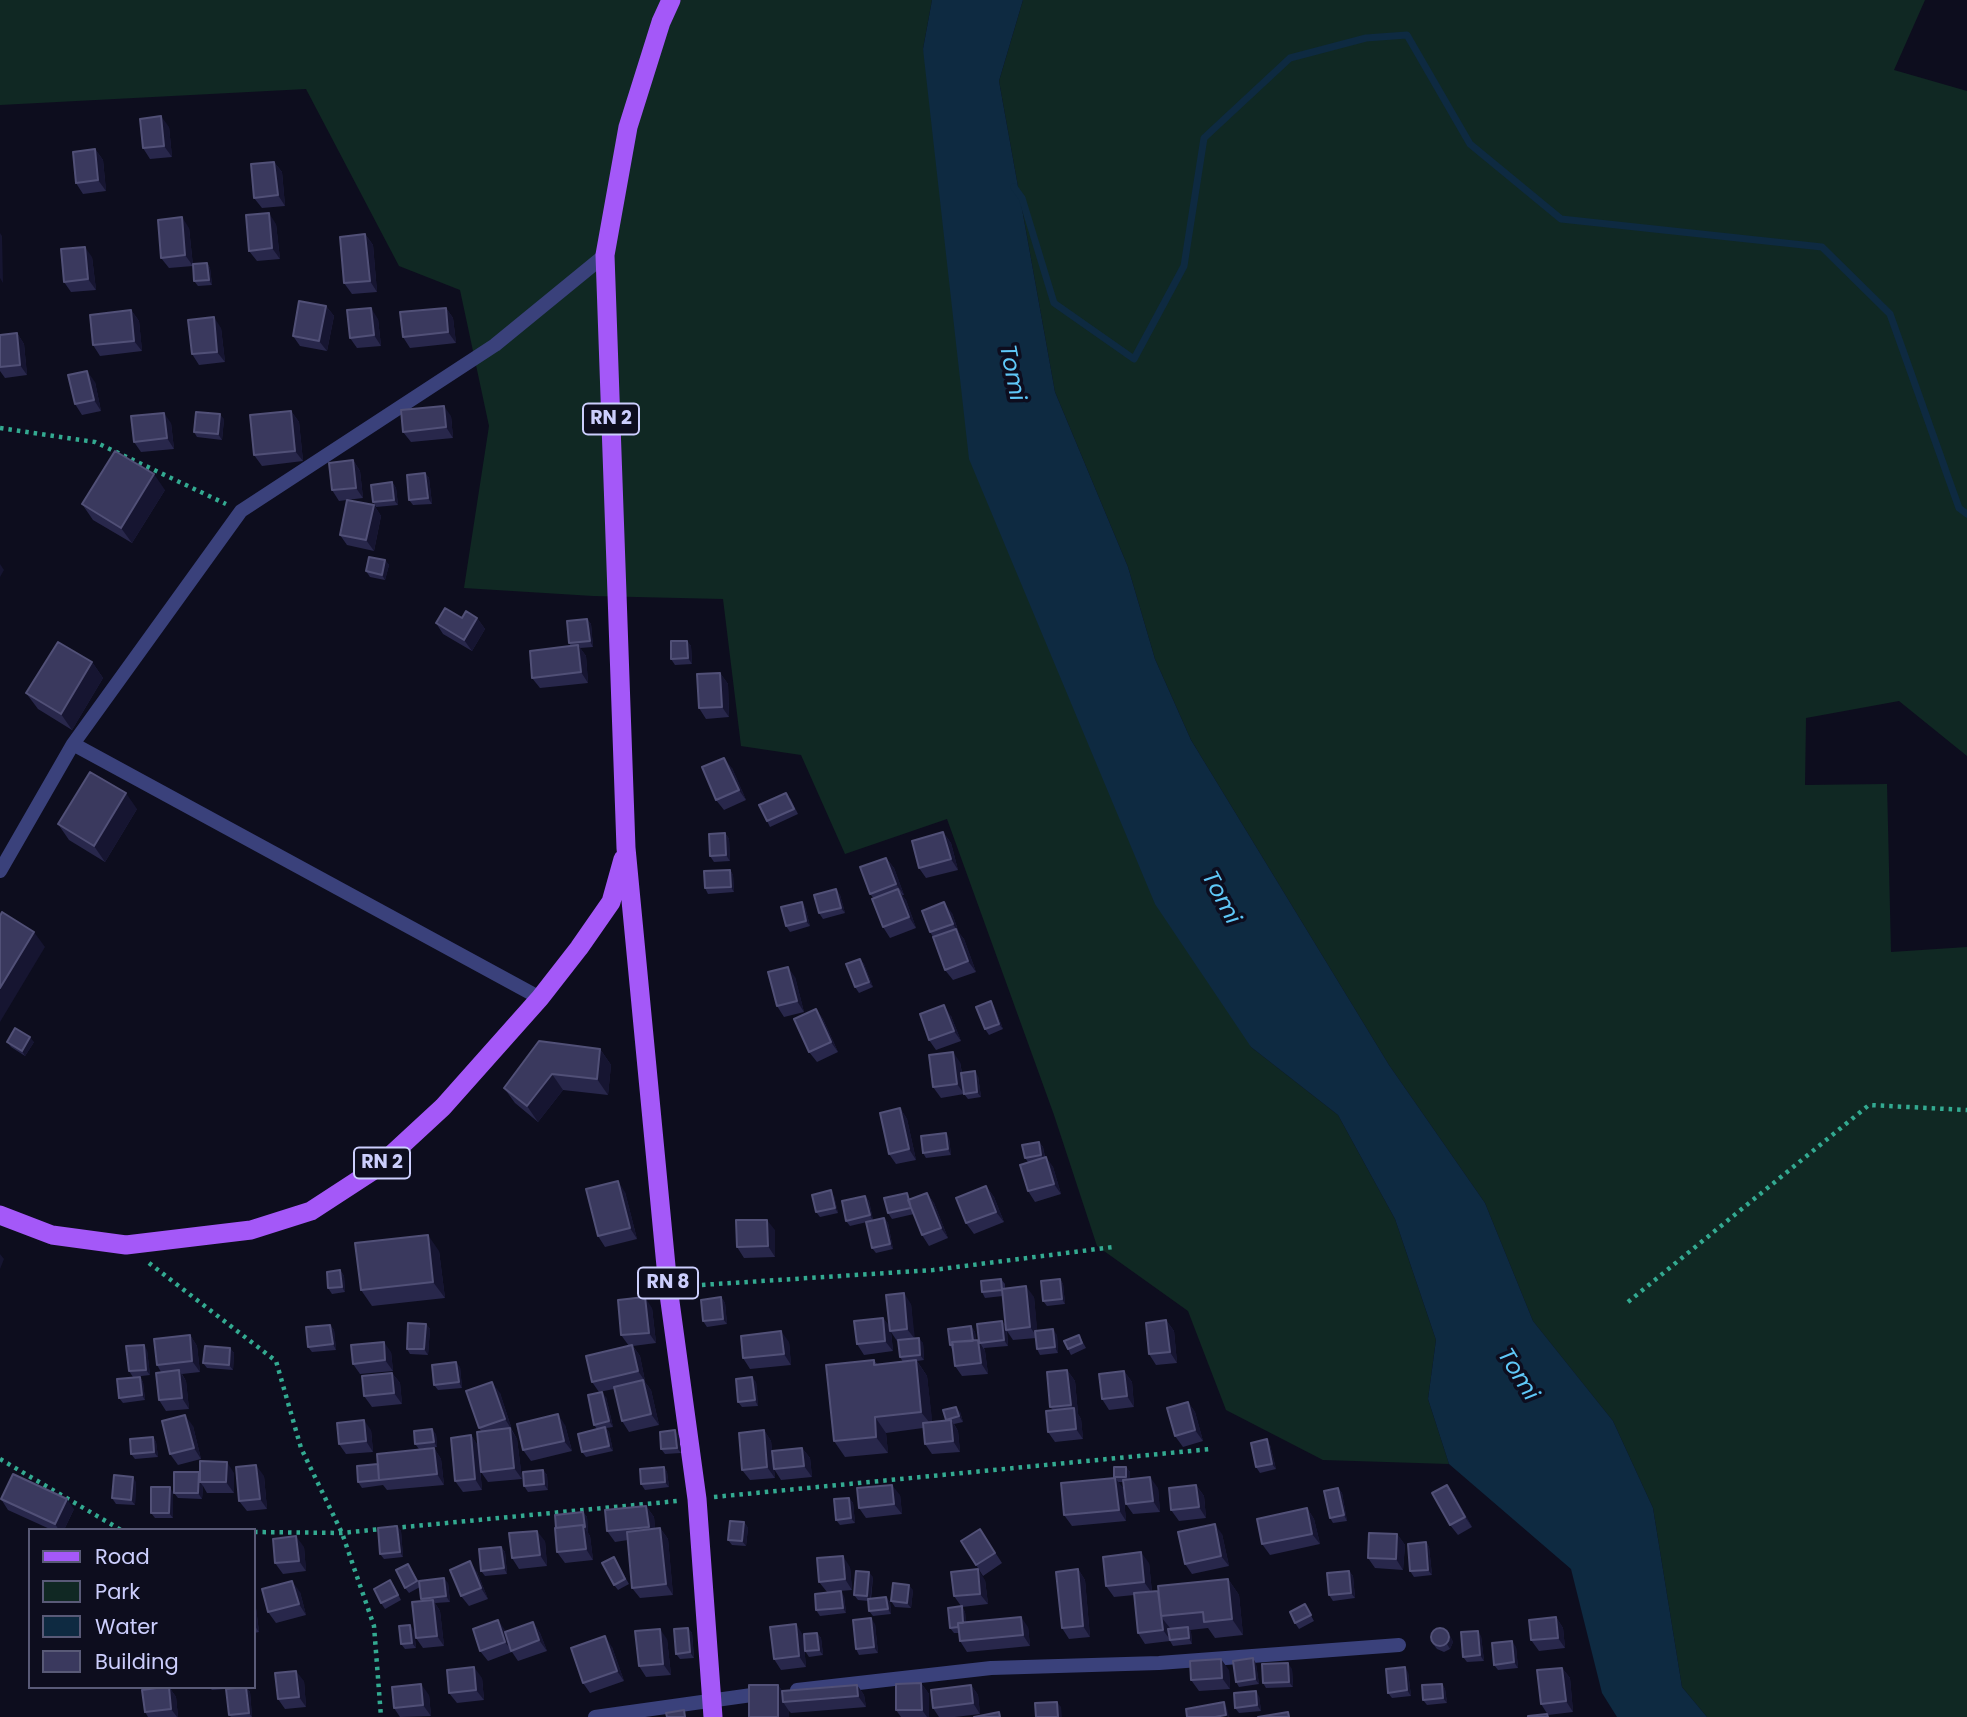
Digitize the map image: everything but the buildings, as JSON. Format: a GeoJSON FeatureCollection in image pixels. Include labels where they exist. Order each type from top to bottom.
{"type":"FeatureCollection","features":[{"type":"Feature","properties":{"kind":"main road","name":"RN 2"},"geometry":{"type":"LineString","coordinates":[[0,1215],[52,1235],[126,1245],[251,1230],[311,1211],[377,1168],[443,1107],[540,998],[611,901],[626,848],[605,256],[628,127],[661,22],[671,0]]}},
{"type":"Feature","properties":{"kind":"main road","name":"RN 8"},"geometry":{"type":"LineString","coordinates":[[626,848],[668,1287],[697,1499],[712,1708]]}},
{"type":"Feature","properties":{"kind":"street"},"geometry":{"type":"LineString","coordinates":[[0,871],[73,744],[241,510],[495,345],[605,256]]}},
{"type":"Feature","properties":{"kind":"street"},"geometry":{"type":"LineString","coordinates":[[73,744],[540,998]]}},
{"type":"Feature","properties":{"kind":"street"},"geometry":{"type":"LineString","coordinates":[[595,1717],[712,1708],[991,1668],[1159,1663],[1399,1645]]}},
{"type":"Feature","properties":{"kind":"path"},"geometry":{"type":"LineString","coordinates":[[0,428],[95,442],[241,510]]}},
{"type":"Feature","properties":{"kind":"path"},"geometry":{"type":"LineString","coordinates":[[1628,1302],[1869,1105],[1967,1110]]}},
{"type":"Feature","properties":{"kind":"path"},"geometry":{"type":"LineString","coordinates":[[126,1245],[276,1361],[301,1448],[342,1533],[374,1626],[381,1717]]}},
{"type":"Feature","properties":{"kind":"path"},"geometry":{"type":"LineString","coordinates":[[668,1287],[933,1270],[1113,1247]]}},
{"type":"Feature","properties":{"kind":"path"},"geometry":{"type":"LineString","coordinates":[[256,1532],[342,1533],[1211,1449]]}},
{"type":"Feature","properties":{"kind":"path"},"geometry":{"type":"LineString","coordinates":[[0,1459],[118,1528]]}},
{"type":"Feature","properties":{"kind":"green space"},"geometry":{"type":"Polygon","coordinates":[[[0,0],[932,0],[923,49],[1251,1047],[1338,1115],[1395,1219],[1436,1340],[1428,1399],[1449,1464],[1323,1460],[1226,1410],[1188,1311],[1097,1246],[1054,1115],[947,819],[845,854],[801,755],[741,746],[723,599],[593,596],[464,588],[489,426],[460,290],[399,266],[306,89],[0,105],[0,0]]]}},
{"type":"Feature","properties":{"kind":"green space"},"geometry":{"type":"Polygon","coordinates":[[[1023,0],[1925,0],[1894,70],[1967,91],[1967,756],[1899,701],[1806,718],[1805,785],[1887,784],[1891,952],[1967,947],[1967,1717],[1707,1717],[1682,1687],[1653,1508],[1613,1421],[1533,1321],[1485,1203],[1389,1065],[1191,740],[1155,659],[1128,567],[1055,392],[999,81],[1023,0]]]}},
{"type":"Feature","properties":{"kind":"water","name":"Tomi"},"geometry":{"type":"Polygon","coordinates":[[[932,0],[1023,0],[999,81],[1055,392],[1128,567],[1155,659],[1191,740],[1389,1065],[1485,1203],[1533,1321],[1613,1421],[1653,1508],[1682,1687],[1707,1717],[1617,1717],[1602,1693],[1571,1569],[1449,1464],[1428,1399],[1436,1340],[1395,1219],[1338,1115],[1251,1047],[1155,904],[969,459],[923,49],[932,0]]]}},
{"type":"Feature","properties":{"kind":"waterway"},"geometry":{"type":"LineString","coordinates":[[1014,187],[1022,198],[1054,303],[1134,359],[1184,266],[1204,138],[1290,58],[1366,38],[1407,35],[1470,144],[1561,219],[1822,247],[1890,314],[1959,508],[1967,514]]}}]}
